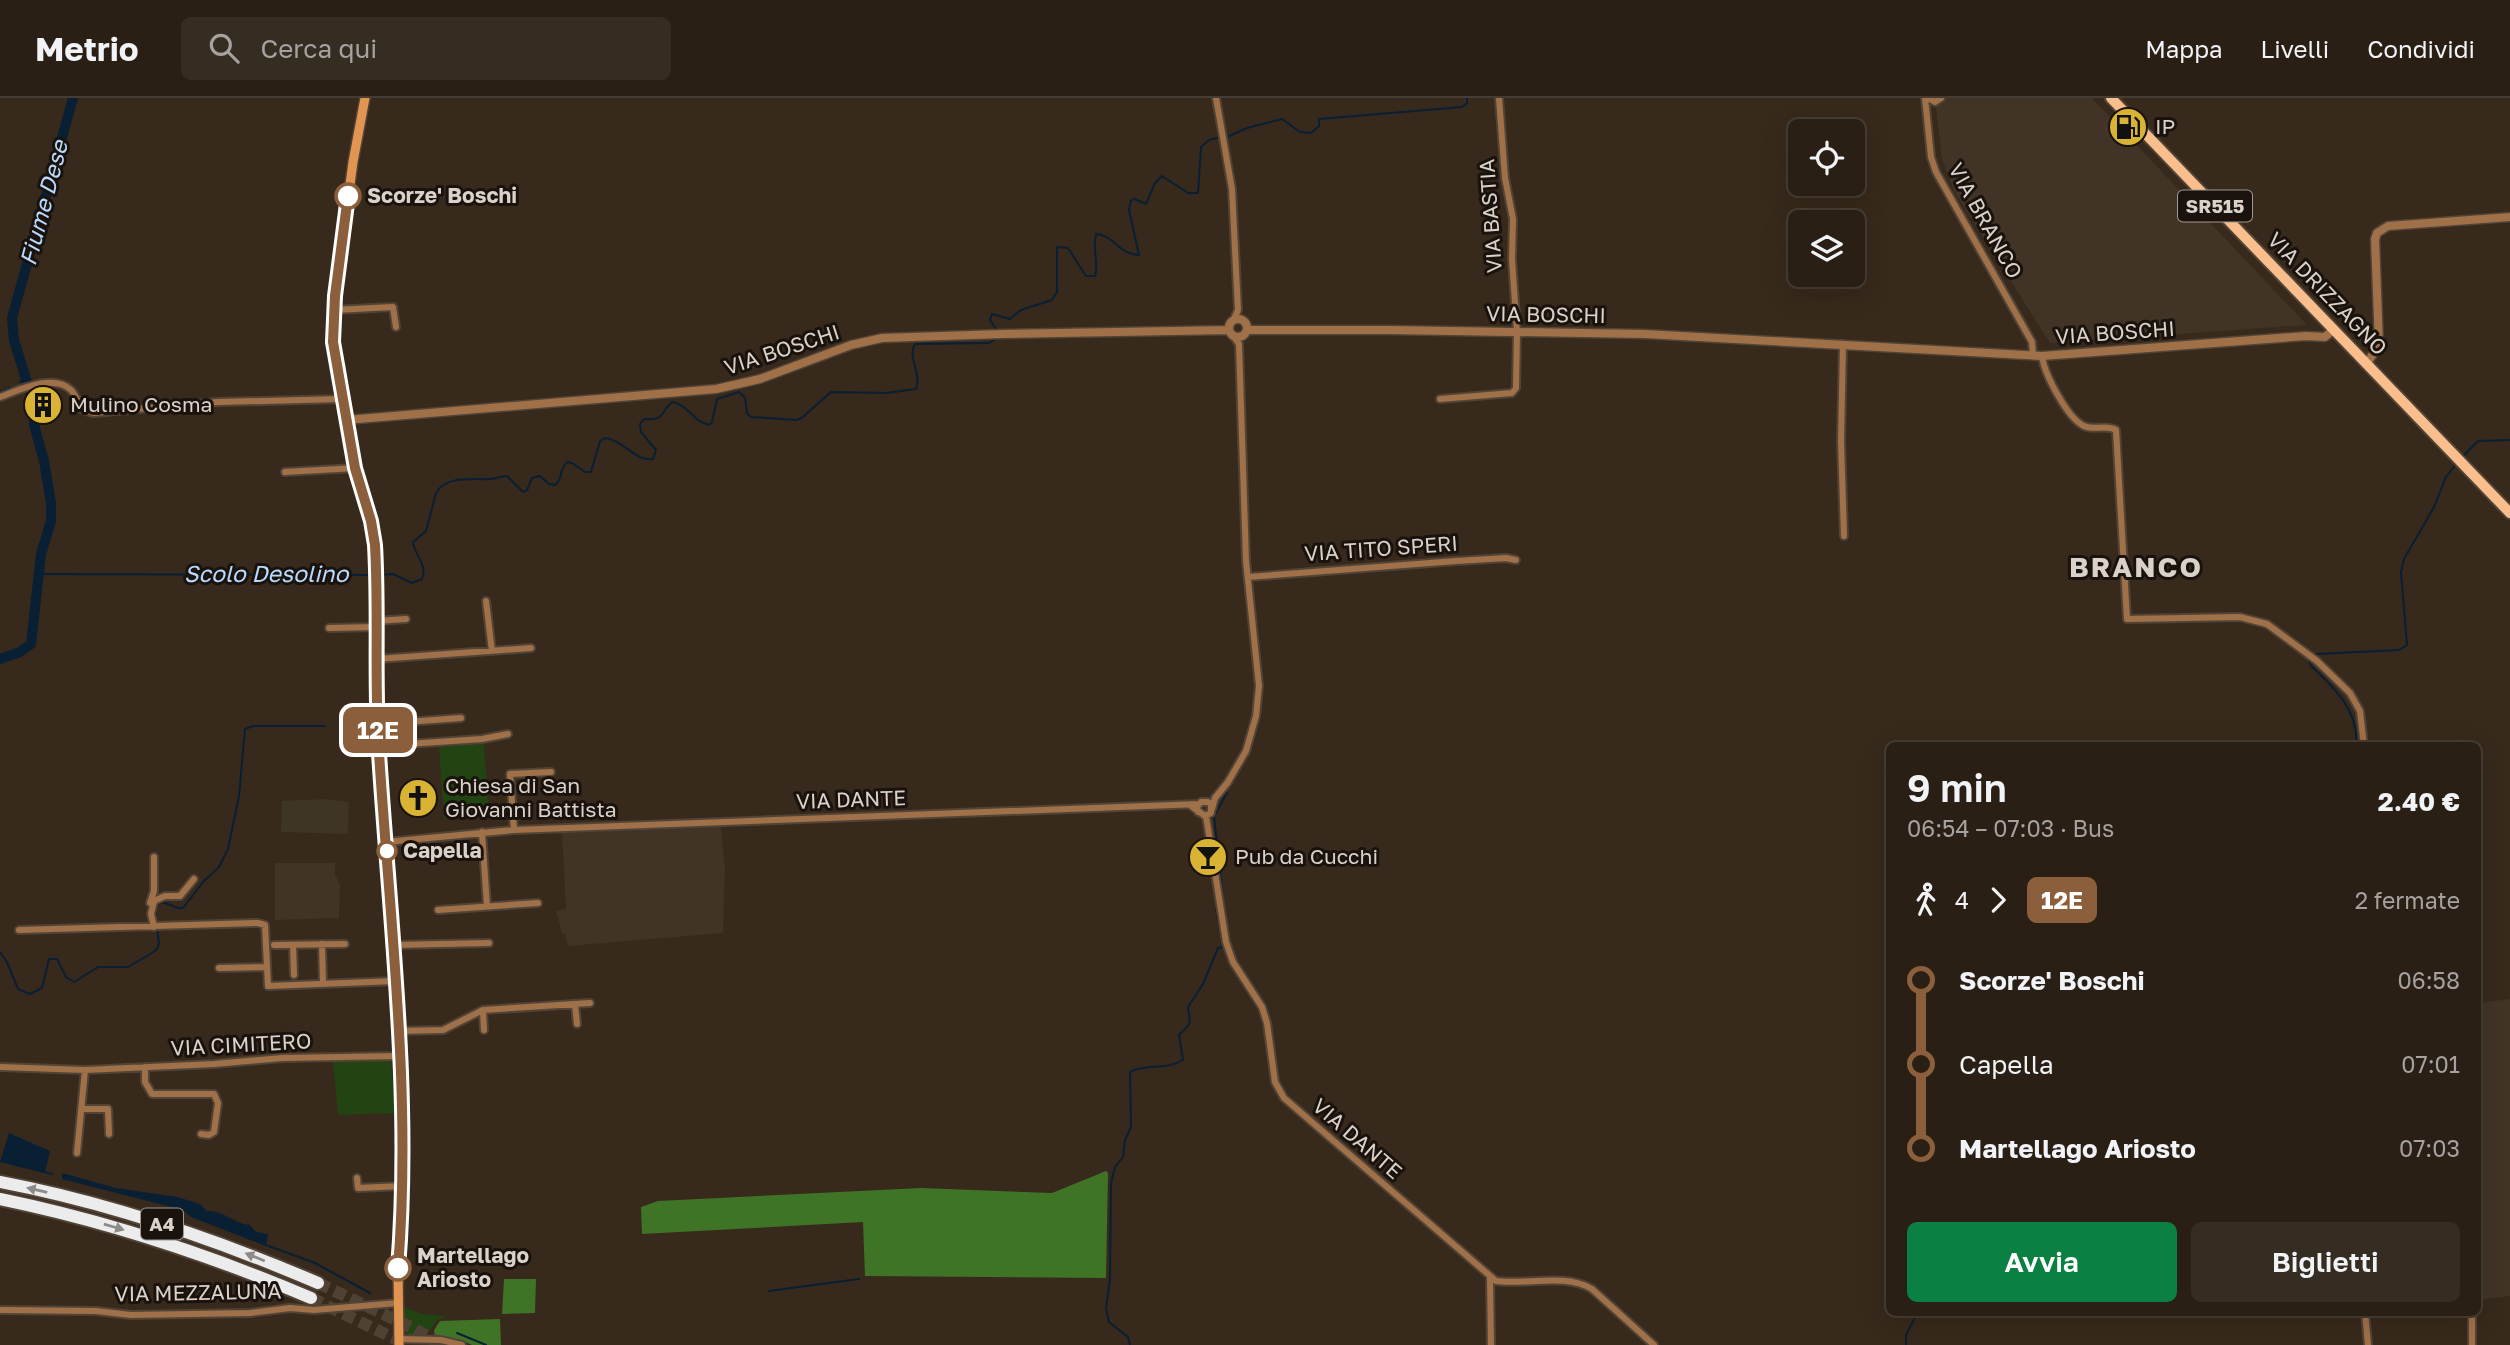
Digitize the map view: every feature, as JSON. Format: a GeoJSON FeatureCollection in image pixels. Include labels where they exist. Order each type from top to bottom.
{"type":"FeatureCollection","features":[{"type":"Feature","properties":{"kind":"highway","name":"A4"},"geometry":{"type":"LineString","coordinates":[[0,1182],[60,1195],[167,1225],[223,1244],[318,1283]]}},
{"type":"Feature","properties":{"kind":"highway","name":"A4"},"geometry":{"type":"LineString","coordinates":[[0,1199],[94,1221],[161,1241],[215,1259],[310,1298]]}},
{"type":"Feature","properties":{"kind":"main road"},"geometry":{"type":"LineString","coordinates":[[365,98],[353,162],[334,310],[333,342],[355,468],[374,533],[378,746],[400,1056],[403,1186],[397,1303],[399,1342]]}},
{"type":"Feature","properties":{"kind":"main road","name":"VIA DRIZZAGNO"},"geometry":{"type":"LineString","coordinates":[[2111,98],[2510,513]]}},
{"type":"Feature","properties":{"kind":"street"},"geometry":{"type":"LineString","coordinates":[[1216,98],[1232,189],[1238,319]]}},
{"type":"Feature","properties":{"kind":"street","name":"VIA BASTIA"},"geometry":{"type":"LineString","coordinates":[[1440,399],[1512,393],[1516,388],[1513,219],[1505,178],[1499,98]]}},
{"type":"Feature","properties":{"kind":"street"},"geometry":{"type":"LineString","coordinates":[[1926,98],[1936,102],[1941,98]]}},
{"type":"Feature","properties":{"kind":"street","name":"VIA BRANCO"},"geometry":{"type":"LineString","coordinates":[[1926,98],[1931,157],[1936,172],[2025,330],[2066,411],[2082,426],[2105,426],[2116,430],[2127,619],[2250,618],[2267,624],[2317,661],[2350,693],[2362,721],[2364,742]]}},
{"type":"Feature","properties":{"kind":"street"},"geometry":{"type":"LineString","coordinates":[[2367,363],[2379,345],[2375,239],[2377,233],[2388,226],[2510,217]]}},
{"type":"Feature","properties":{"kind":"street"},"geometry":{"type":"LineString","coordinates":[[334,310],[393,307],[396,327]]}},
{"type":"Feature","properties":{"kind":"street"},"geometry":{"type":"LineString","coordinates":[[2310,334],[2319,323],[2319,313]]}},
{"type":"Feature","properties":{"kind":"street"},"geometry":{"type":"LineString","coordinates":[[1190,805],[1206,816],[1212,809],[1215,798],[1228,782],[1246,751],[1256,716],[1259,687],[1248,577],[1239,335],[1247,324],[1238,319]]}},
{"type":"Feature","properties":{"kind":"street"},"geometry":{"type":"LineString","coordinates":[[1238,319],[1229,326],[1239,335]]}},
{"type":"Feature","properties":{"kind":"street"},"geometry":{"type":"LineString","coordinates":[[2325,337],[2334,329]]}},
{"type":"Feature","properties":{"kind":"street","name":"VIA BOSCHI"},"geometry":{"type":"LineString","coordinates":[[346,420],[716,389],[760,379],[851,345],[881,338],[991,334],[1517,332],[1645,334],[2038,356],[2310,334],[2334,329]]}},
{"type":"Feature","properties":{"kind":"street","name":"VIA BOSCHI"},"geometry":{"type":"LineString","coordinates":[[2310,334],[2349,345]]}},
{"type":"Feature","properties":{"kind":"street"},"geometry":{"type":"LineString","coordinates":[[1843,344],[1841,441],[1844,536]]}},
{"type":"Feature","properties":{"kind":"street"},"geometry":{"type":"LineString","coordinates":[[0,397],[29,387],[55,383],[64,385],[74,394],[83,410],[93,413],[218,402],[342,399]]}},
{"type":"Feature","properties":{"kind":"street"},"geometry":{"type":"LineString","coordinates":[[285,472],[355,468]]}},
{"type":"Feature","properties":{"kind":"street","name":"VIA TITO SPERI"},"geometry":{"type":"LineString","coordinates":[[1248,577],[1456,561],[1506,558],[1516,560]]}},
{"type":"Feature","properties":{"kind":"street"},"geometry":{"type":"LineString","coordinates":[[486,601],[492,651]]}},
{"type":"Feature","properties":{"kind":"street"},"geometry":{"type":"LineString","coordinates":[[329,628],[406,619]]}},
{"type":"Feature","properties":{"kind":"street"},"geometry":{"type":"LineString","coordinates":[[377,659],[531,648]]}},
{"type":"Feature","properties":{"kind":"street"},"geometry":{"type":"LineString","coordinates":[[378,724],[461,718]]}},
{"type":"Feature","properties":{"kind":"street"},"geometry":{"type":"LineString","coordinates":[[378,746],[482,739],[508,734]]}},
{"type":"Feature","properties":{"kind":"street"},"geometry":{"type":"LineString","coordinates":[[514,830],[510,774],[551,772]]}},
{"type":"Feature","properties":{"kind":"street"},"geometry":{"type":"LineString","coordinates":[[1202,802],[1215,798]]}},
{"type":"Feature","properties":{"kind":"street"},"geometry":{"type":"LineString","coordinates":[[1202,802],[1209,802],[1212,809]]}},
{"type":"Feature","properties":{"kind":"street"},"geometry":{"type":"LineString","coordinates":[[1198,812],[1202,802]]}},
{"type":"Feature","properties":{"kind":"street","name":"VIA DANTE"},"geometry":{"type":"LineString","coordinates":[[386,842],[514,830],[1190,805],[1202,802]]}},
{"type":"Feature","properties":{"kind":"street","name":"VIA DANTE"},"geometry":{"type":"LineString","coordinates":[[1206,816],[1226,942],[1233,962],[1262,1007],[1267,1023],[1275,1082],[1284,1098],[1490,1277]]}},
{"type":"Feature","properties":{"kind":"street"},"geometry":{"type":"LineString","coordinates":[[482,832],[487,906]]}},
{"type":"Feature","properties":{"kind":"street"},"geometry":{"type":"LineString","coordinates":[[152,927],[148,919],[154,891],[153,857]]}},
{"type":"Feature","properties":{"kind":"street"},"geometry":{"type":"LineString","coordinates":[[152,927],[154,901],[165,896],[180,896],[194,879]]}},
{"type":"Feature","properties":{"kind":"street"},"geometry":{"type":"LineString","coordinates":[[438,910],[538,903]]}},
{"type":"Feature","properties":{"kind":"street"},"geometry":{"type":"LineString","coordinates":[[19,930],[208,924],[265,925],[268,986],[396,981]]}},
{"type":"Feature","properties":{"kind":"street"},"geometry":{"type":"LineString","coordinates":[[394,945],[489,943]]}},
{"type":"Feature","properties":{"kind":"street"},"geometry":{"type":"LineString","coordinates":[[322,944],[323,984]]}},
{"type":"Feature","properties":{"kind":"street"},"geometry":{"type":"LineString","coordinates":[[274,945],[345,944]]}},
{"type":"Feature","properties":{"kind":"street"},"geometry":{"type":"LineString","coordinates":[[293,945],[294,975]]}},
{"type":"Feature","properties":{"kind":"street"},"geometry":{"type":"LineString","coordinates":[[219,968],[267,967]]}},
{"type":"Feature","properties":{"kind":"street"},"geometry":{"type":"LineString","coordinates":[[398,1031],[443,1030],[483,1010],[590,1003]]}},
{"type":"Feature","properties":{"kind":"street"},"geometry":{"type":"LineString","coordinates":[[575,1004],[577,1024]]}},
{"type":"Feature","properties":{"kind":"street"},"geometry":{"type":"LineString","coordinates":[[483,1010],[484,1030]]}},
{"type":"Feature","properties":{"kind":"street","name":"VIA CIMITERO"},"geometry":{"type":"LineString","coordinates":[[0,1067],[85,1070],[282,1058],[400,1056]]}},
{"type":"Feature","properties":{"kind":"street"},"geometry":{"type":"LineString","coordinates":[[145,1067],[145,1082],[152,1094],[214,1094],[218,1103],[214,1132],[209,1135],[201,1134]]}},
{"type":"Feature","properties":{"kind":"street"},"geometry":{"type":"LineString","coordinates":[[77,1153],[85,1070]]}},
{"type":"Feature","properties":{"kind":"street"},"geometry":{"type":"LineString","coordinates":[[81,1109],[108,1109],[109,1134]]}},
{"type":"Feature","properties":{"kind":"street"},"geometry":{"type":"LineString","coordinates":[[357,1178],[358,1188],[403,1186]]}},
{"type":"Feature","properties":{"kind":"street"},"geometry":{"type":"LineString","coordinates":[[1490,1277],[1491,1345]]}},
{"type":"Feature","properties":{"kind":"street"},"geometry":{"type":"LineString","coordinates":[[1490,1277],[1496,1281],[1515,1283],[1582,1283],[1654,1345]]}},
{"type":"Feature","properties":{"kind":"street","name":"VIA MEZZALUNA"},"geometry":{"type":"LineString","coordinates":[[0,1310],[96,1311],[117,1315],[207,1314],[290,1308],[314,1310],[397,1303]]}},
{"type":"Feature","properties":{"kind":"street"},"geometry":{"type":"LineString","coordinates":[[2365,1316],[2368,1345]]}},
{"type":"Feature","properties":{"kind":"street"},"geometry":{"type":"LineString","coordinates":[[2472,1316],[2472,1345]]}},
{"type":"Feature","properties":{"kind":"street"},"geometry":{"type":"LineString","coordinates":[[399,1342],[441,1340],[462,1345]]}},
{"type":"Feature","properties":{"kind":"shaded area"},"geometry":{"type":"Polygon","coordinates":[[[1939,98],[2092,98],[2307,325],[2050,343],[1954,191],[1942,159],[1936,108],[1939,98]]]}},
{"type":"Feature","properties":{"kind":"shaded area"},"geometry":{"type":"Polygon","coordinates":[[[323,799],[349,802],[348,834],[281,832],[282,801],[323,799]]]}},
{"type":"Feature","properties":{"kind":"shaded area"},"geometry":{"type":"Polygon","coordinates":[[[721,827],[725,869],[723,933],[568,946],[556,911],[566,909],[562,833],[721,827]]]}},
{"type":"Feature","properties":{"kind":"shaded area"},"geometry":{"type":"Polygon","coordinates":[[[275,863],[335,863],[335,874],[340,885],[339,918],[275,920],[275,863]]]}},
{"type":"Feature","properties":{"kind":"shaded area"},"geometry":{"type":"Polygon","coordinates":[[[2510,999],[2510,1296],[2481,1300],[2481,1003],[2510,999]]]}},
{"type":"Feature","properties":{"kind":"green space"},"geometry":{"type":"Polygon","coordinates":[[[484,744],[489,816],[444,819],[439,747],[484,744]]]}},
{"type":"Feature","properties":{"kind":"green space"},"geometry":{"type":"Polygon","coordinates":[[[391,1060],[395,1113],[338,1115],[333,1062],[391,1060]]]}},
{"type":"Feature","properties":{"kind":"green space"},"geometry":{"type":"Polygon","coordinates":[[[1106,1171],[1106,1278],[865,1276],[863,1222],[642,1234],[641,1207],[658,1201],[921,1188],[1052,1193],[1106,1171]]]}},
{"type":"Feature","properties":{"kind":"green space"},"geometry":{"type":"Polygon","coordinates":[[[504,1279],[536,1279],[535,1313],[502,1314],[504,1279]]]}},
{"type":"Feature","properties":{"kind":"green space"},"geometry":{"type":"Polygon","coordinates":[[[401,1306],[422,1314],[448,1316],[437,1320],[425,1337],[408,1335],[401,1327],[401,1306]]]}},
{"type":"Feature","properties":{"kind":"green space"},"geometry":{"type":"Polygon","coordinates":[[[500,1319],[501,1345],[472,1345],[461,1340],[435,1336],[434,1330],[440,1321],[500,1319]]]}},
{"type":"Feature","properties":{"kind":"water"},"geometry":{"type":"Polygon","coordinates":[[[9,1133],[50,1151],[45,1172],[0,1162],[9,1133]]]}},
{"type":"Feature","properties":{"kind":"water"},"geometry":{"type":"Polygon","coordinates":[[[62,1173],[116,1188],[177,1197],[200,1204],[207,1211],[250,1225],[256,1232],[268,1234],[266,1246],[191,1217],[183,1210],[62,1179],[62,1173]]]}},
{"type":"Feature","properties":{"kind":"waterway","name":"Fiume Dese"},"geometry":{"type":"LineString","coordinates":[[0,659],[20,652],[31,644],[41,554],[51,521],[44,461],[34,425],[34,405],[14,340],[12,318],[73,98]]}},
{"type":"Feature","properties":{"kind":"waterway","name":"Scolo Desolino"},"geometry":{"type":"LineString","coordinates":[[1227,137],[1247,128],[1282,119],[1300,132],[1311,133],[1319,126],[1319,119],[1462,107],[1467,103],[1467,98]]}},
{"type":"Feature","properties":{"kind":"waterway","name":"Scolo Desolino"},"geometry":{"type":"LineString","coordinates":[[996,329],[990,320],[992,314],[1010,319],[1021,310],[1052,300],[1057,292],[1057,247],[1068,248],[1086,276],[1095,276],[1096,234],[1108,238],[1126,252],[1139,255],[1129,210],[1131,200],[1146,204],[1155,183],[1162,176],[1188,193],[1198,193],[1201,147],[1209,140],[1221,137]]}},
{"type":"Feature","properties":{"kind":"waterway","name":"Scolo Desolino"},"geometry":{"type":"LineString","coordinates":[[379,575],[393,574],[412,583],[422,579],[422,564],[413,542],[426,531],[436,493],[446,483],[507,476],[523,492],[527,490],[532,478],[540,476],[549,484],[555,485],[567,462],[585,472],[591,472],[600,441],[605,438],[641,457],[653,459],[656,450],[641,432],[640,424],[644,419],[659,417],[672,402],[683,406],[699,421],[709,425],[717,399],[739,392],[745,398],[747,413],[751,417],[797,420],[831,392],[886,393],[916,389],[913,354],[915,344],[989,343],[997,338]]}},
{"type":"Feature","properties":{"kind":"waterway","name":"Fiume Dese"},"geometry":{"type":"LineString","coordinates":[[20,382],[25,376]]}},
{"type":"Feature","properties":{"kind":"waterway"},"geometry":{"type":"LineString","coordinates":[[0,392],[10,388]]}},
{"type":"Feature","properties":{"kind":"waterway"},"geometry":{"type":"LineString","coordinates":[[26,409],[34,425]]}},
{"type":"Feature","properties":{"kind":"waterway"},"geometry":{"type":"LineString","coordinates":[[2462,457],[2478,441],[2510,440]]}},
{"type":"Feature","properties":{"kind":"waterway"},"geometry":{"type":"LineString","coordinates":[[2356,742],[2350,711],[2309,661],[2316,654],[2399,650],[2407,645],[2401,572],[2404,559],[2434,507],[2446,477],[2456,464]]}},
{"type":"Feature","properties":{"kind":"waterway","name":"Scolo Desolino"},"geometry":{"type":"LineString","coordinates":[[39,574],[373,575]]}},
{"type":"Feature","properties":{"kind":"waterway"},"geometry":{"type":"LineString","coordinates":[[156,923],[159,903],[183,908],[203,882],[219,867],[228,849],[239,796],[245,729],[253,726],[325,726]]}},
{"type":"Feature","properties":{"kind":"waterway"},"geometry":{"type":"LineString","coordinates":[[1224,908],[1214,816],[1227,793]]}},
{"type":"Feature","properties":{"kind":"waterway"},"geometry":{"type":"LineString","coordinates":[[1130,1345],[1128,1337],[1109,1322],[1106,1309],[1110,1279],[1111,1183],[1115,1167],[1123,1157],[1125,1140],[1131,1127],[1130,1072],[1183,1060],[1179,1035],[1190,1023],[1188,1007],[1203,984],[1218,948],[1223,947],[1216,909]]}},
{"type":"Feature","properties":{"kind":"waterway"},"geometry":{"type":"LineString","coordinates":[[0,952],[18,989],[30,994],[42,988],[49,959],[57,959],[66,977],[74,982],[98,967],[128,967],[152,953],[159,943],[157,929]]}},
{"type":"Feature","properties":{"kind":"waterway"},"geometry":{"type":"LineString","coordinates":[[12,1164],[52,1174]]}},
{"type":"Feature","properties":{"kind":"waterway"},"geometry":{"type":"LineString","coordinates":[[266,1245],[315,1263],[370,1293]]}},
{"type":"Feature","properties":{"kind":"waterway"},"geometry":{"type":"LineString","coordinates":[[769,1291],[859,1279]]}},
{"type":"Feature","properties":{"kind":"waterway"},"geometry":{"type":"LineString","coordinates":[[1906,1345],[1906,1335],[1916,1316]]}},
{"type":"Feature","properties":{"kind":"waterway"},"geometry":{"type":"LineString","coordinates":[[457,1333],[486,1345]]}},
{"type":"Feature","properties":{"kind":"tunnel"},"geometry":{"type":"LineString","coordinates":[[318,1283],[415,1329],[442,1345]]}},
{"type":"Feature","properties":{"kind":"tunnel"},"geometry":{"type":"LineString","coordinates":[[311,1298],[408,1345]]}},
{"type":"Feature","properties":{"kind":"bus line","name":"12E"},"geometry":{"type":"LineString","coordinates":[[348,196],[332,325],[355,468],[371,521],[375,545],[378,746],[391,901],[401,1087],[403,1192],[398,1268]]}},
{"type":"Feature","properties":{"kind":"place","name":"IP"},"geometry":{"type":"Point","coordinates":[2128,127]}},
{"type":"Feature","properties":{"kind":"place","name":"Scorze' Boschi"},"geometry":{"type":"Point","coordinates":[348,196]}},
{"type":"Feature","properties":{"kind":"place","name":"Mulino Cosma"},"geometry":{"type":"Point","coordinates":[43,405]}},
{"type":"Feature","properties":{"kind":"place","name":"Chiesa di San Giovanni Battista"},"geometry":{"type":"Point","coordinates":[418,798]}},
{"type":"Feature","properties":{"kind":"place","name":"Capella"},"geometry":{"type":"Point","coordinates":[387,851]}},
{"type":"Feature","properties":{"kind":"place","name":"Pub da Cucchi"},"geometry":{"type":"Point","coordinates":[1208,857]}},
{"type":"Feature","properties":{"kind":"place","name":"Martellago Ariosto"},"geometry":{"type":"Point","coordinates":[398,1268]}},
{"type":"Feature","properties":{"kind":"district","name":"BRANCO"},"geometry":{"type":"Point","coordinates":[2136,567]}}]}
